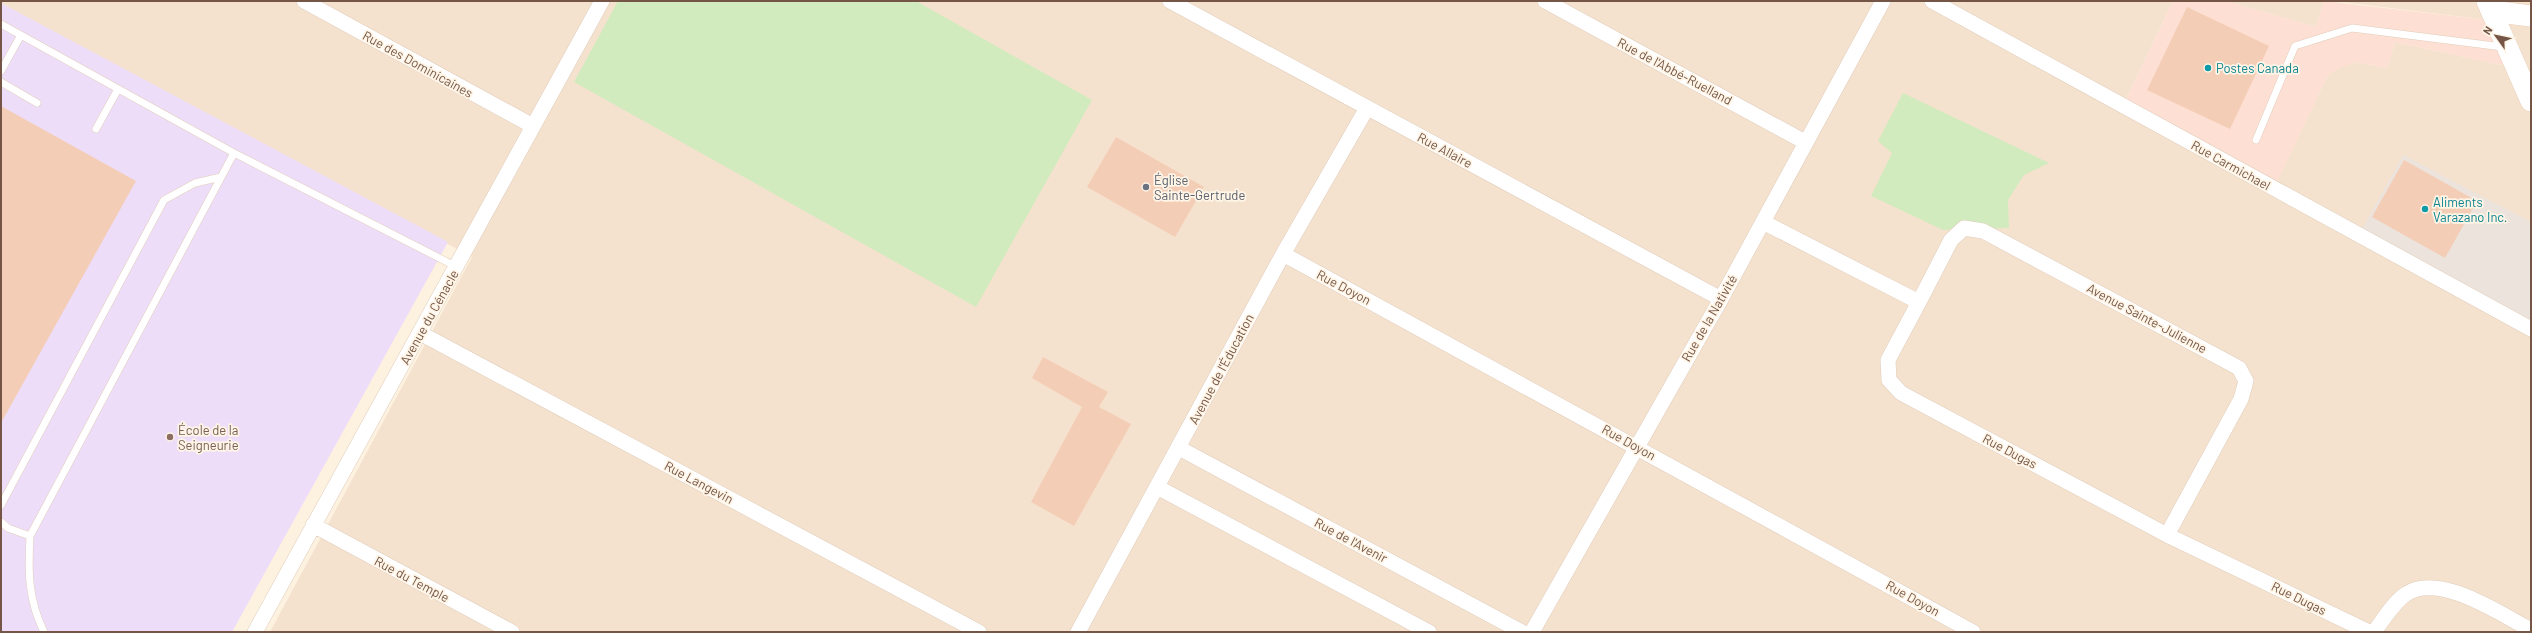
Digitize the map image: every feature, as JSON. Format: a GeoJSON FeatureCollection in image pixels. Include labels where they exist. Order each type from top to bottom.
{"type":"FeatureCollection","features":[{"type":"Feature","properties":{"kind":"main road"},"geometry":{"type":"LineString","coordinates":[[2489,6],[2531,16]]}},
{"type":"Feature","properties":{"kind":"main road"},"geometry":{"type":"LineString","coordinates":[[2489,6],[2531,101]]}},
{"type":"Feature","properties":{"kind":"street","name":"Rue des Dominicaines"},"geometry":{"type":"LineString","coordinates":[[304,1],[533,126]]}},
{"type":"Feature","properties":{"kind":"street","name":"Avenue du Cénacle"},"geometry":{"type":"LineString","coordinates":[[255,632],[602,1]]}},
{"type":"Feature","properties":{"kind":"street","name":"Rue Allaire"},"geometry":{"type":"LineString","coordinates":[[1170,1],[1721,300]]}},
{"type":"Feature","properties":{"kind":"street","name":"Rue de l'Abbé-Ruelland"},"geometry":{"type":"LineString","coordinates":[[1544,1],[1805,142]]}},
{"type":"Feature","properties":{"kind":"street","name":"Rue de la Nativité"},"geometry":{"type":"LineString","coordinates":[[1532,632],[1636,445],[1721,300],[1805,142],[1883,1]]}},
{"type":"Feature","properties":{"kind":"street","name":"Rue Carmichael"},"geometry":{"type":"LineString","coordinates":[[1932,1],[2531,329]]}},
{"type":"Feature","properties":{"kind":"street","name":"Avenue de l'Éducation"},"geometry":{"type":"LineString","coordinates":[[1078,632],[1284,254],[1367,108]]}},
{"type":"Feature","properties":{"kind":"street"},"geometry":{"type":"LineString","coordinates":[[1763,222],[1919,302]]}},
{"type":"Feature","properties":{"kind":"street","name":"Avenue Sainte-Julienne"},"geometry":{"type":"LineString","coordinates":[[1919,302],[1951,240],[1964,228],[1983,231],[2239,368],[2246,381],[2241,399],[2167,535]]}},
{"type":"Feature","properties":{"kind":"street","name":"Rue Doyon"},"geometry":{"type":"LineString","coordinates":[[1284,254],[1636,445],[1973,632]]}},
{"type":"Feature","properties":{"kind":"street","name":"Rue Dugas"},"geometry":{"type":"LineString","coordinates":[[1919,302],[1888,360],[1889,380],[1901,393],[2167,535],[2369,632]]}},
{"type":"Feature","properties":{"kind":"street","name":"Rue Langevin"},"geometry":{"type":"LineString","coordinates":[[420,333],[979,632]]}},
{"type":"Feature","properties":{"kind":"street","name":"Rue de l'Avenir"},"geometry":{"type":"LineString","coordinates":[[1179,448],[1522,632]]}},
{"type":"Feature","properties":{"kind":"street"},"geometry":{"type":"LineString","coordinates":[[1157,487],[1429,632]]}},
{"type":"Feature","properties":{"kind":"street","name":"Rue du Temple"},"geometry":{"type":"LineString","coordinates":[[313,525],[512,632]]}},
{"type":"Feature","properties":{"kind":"street"},"geometry":{"type":"LineString","coordinates":[[2374,632],[2406,594],[2428,588],[2454,591],[2531,630]]}},
{"type":"Feature","properties":{"kind":"lane"},"geometry":{"type":"LineString","coordinates":[[1,24],[234,153],[457,267]]}},
{"type":"Feature","properties":{"kind":"lane"},"geometry":{"type":"LineString","coordinates":[[2256,140],[2295,46],[2352,28],[2507,47]]}},
{"type":"Feature","properties":{"kind":"lane"},"geometry":{"type":"LineString","coordinates":[[1,71],[21,35]]}},
{"type":"Feature","properties":{"kind":"lane"},"geometry":{"type":"LineString","coordinates":[[1,82],[38,103]]}},
{"type":"Feature","properties":{"kind":"lane"},"geometry":{"type":"LineString","coordinates":[[96,128],[118,89]]}},
{"type":"Feature","properties":{"kind":"lane"},"geometry":{"type":"LineString","coordinates":[[44,632],[34,611],[28,573],[30,536],[234,153]]}},
{"type":"Feature","properties":{"kind":"lane"},"geometry":{"type":"LineString","coordinates":[[1,505],[164,200],[195,183],[221,177]]}},
{"type":"Feature","properties":{"kind":"lane"},"geometry":{"type":"LineString","coordinates":[[1,522],[8,528],[30,536]]}},
{"type":"Feature","properties":{"kind":"shaded area"},"geometry":{"type":"Polygon","coordinates":[[[1,1],[2173,1],[2123,106],[2273,188],[2328,75],[2339,67],[2357,62],[2387,68],[2395,42],[2516,68],[2496,21],[2334,1],[2531,1],[2531,222],[2403,156],[2531,329],[2531,632],[270,632],[472,257],[1,3],[1,1]]]}},
{"type":"Feature","properties":{"kind":"shaded area"},"geometry":{"type":"Polygon","coordinates":[[[2173,1],[2226,1],[2316,27],[2324,1],[2496,21],[2516,68],[2395,42],[2387,68],[2357,62],[2339,68],[2328,75],[2274,188],[2123,106],[2173,1]]]}},
{"type":"Feature","properties":{"kind":"shaded area"},"geometry":{"type":"Polygon","coordinates":[[[2226,1],[2324,1],[2316,27],[2226,1]]]}},
{"type":"Feature","properties":{"kind":"shaded area","name":"École de la Seigneurie"},"geometry":{"type":"Polygon","coordinates":[[[1,3],[448,242],[232,632],[1,632],[1,3]]]}},
{"type":"Feature","properties":{"kind":"shaded area"},"geometry":{"type":"Polygon","coordinates":[[[2403,155],[2531,222],[2531,329],[2359,235],[2403,155]]]}},
{"type":"Feature","properties":{"kind":"green space"},"geometry":{"type":"Polygon","coordinates":[[[618,1],[916,1],[1092,100],[976,307],[574,82],[618,1]]]}},
{"type":"Feature","properties":{"kind":"green space"},"geometry":{"type":"Polygon","coordinates":[[[1903,93],[2049,163],[2024,175],[2008,200],[2009,228],[1943,230],[1871,196],[1892,153],[1878,141],[1903,93]]]}},
{"type":"Feature","properties":{"kind":"building","name":"Postes Canada"},"geometry":{"type":"Polygon","coordinates":[[[2187,7],[2269,46],[2230,129],[2147,90],[2187,7]]]}},
{"type":"Feature","properties":{"kind":"building"},"geometry":{"type":"Polygon","coordinates":[[[1,106],[136,181],[1,423],[1,106]]]}},
{"type":"Feature","properties":{"kind":"building","name":"Église Sainte-Gertrude"},"geometry":{"type":"Polygon","coordinates":[[[1116,137],[1204,187],[1175,237],[1087,187],[1116,137]]]}},
{"type":"Feature","properties":{"kind":"building","name":"Aliments Varazano Inc."},"geometry":{"type":"Polygon","coordinates":[[[2404,160],[2477,201],[2445,258],[2372,217],[2404,160]]]}},
{"type":"Feature","properties":{"kind":"building"},"geometry":{"type":"Polygon","coordinates":[[[1043,357],[1108,392],[1099,407],[1131,424],[1074,526],[1031,502],[1082,407],[1032,378],[1043,357]]]}},
{"type":"Feature","properties":{"kind":"place","name":"Postes Canada"},"geometry":{"type":"Point","coordinates":[2208,68]}},
{"type":"Feature","properties":{"kind":"place","name":"Église Sainte-Gertrude"},"geometry":{"type":"Point","coordinates":[1146,187]}},
{"type":"Feature","properties":{"kind":"place","name":"Aliments Varazano Inc."},"geometry":{"type":"Point","coordinates":[2425,209]}},
{"type":"Feature","properties":{"kind":"place","name":"École de la Seigneurie"},"geometry":{"type":"Point","coordinates":[170,437]}}]}
